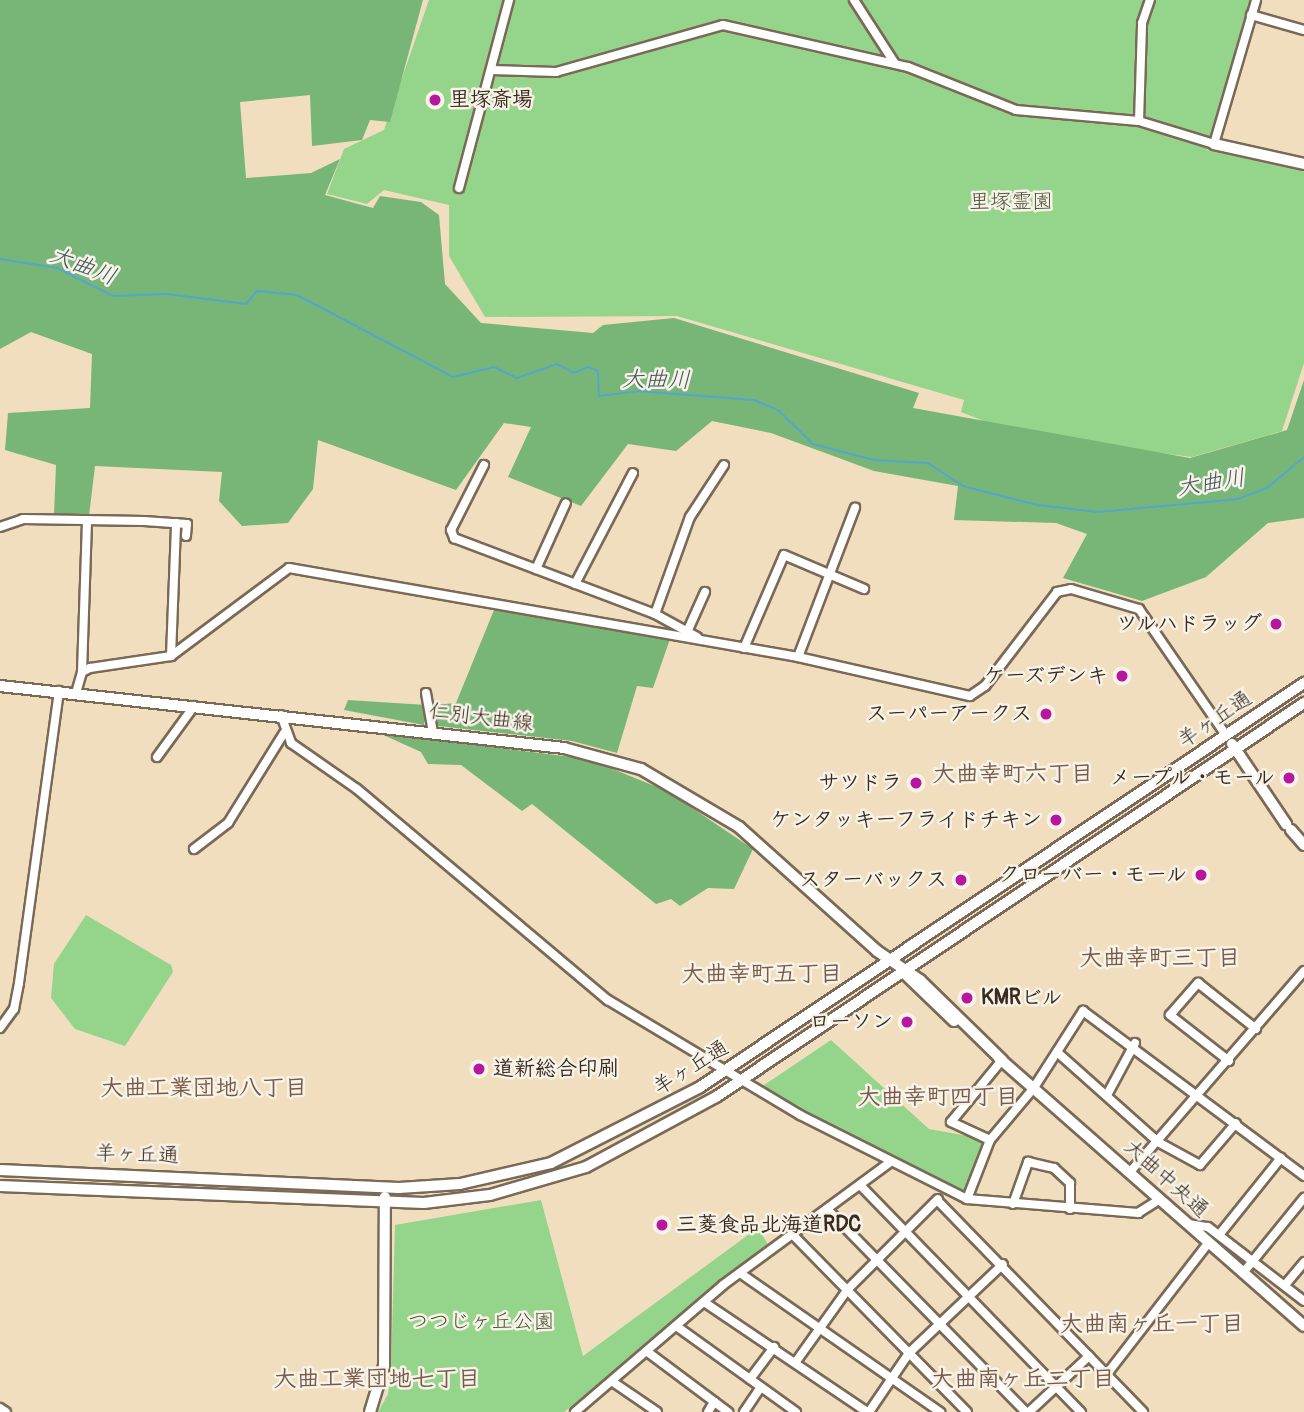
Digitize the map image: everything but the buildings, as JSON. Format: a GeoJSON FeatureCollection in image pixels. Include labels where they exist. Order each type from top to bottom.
{"type":"FeatureCollection","features":[{"type":"Feature","properties":{"kind":"main road"},"geometry":{"type":"LineString","coordinates":[[1214,144],[1304,164]]}},
{"type":"Feature","properties":{"kind":"main road","name":"羊ヶ丘通"},"geometry":{"type":"LineString","coordinates":[[0,1170],[385,1187],[460,1184],[551,1163],[622,1131],[726,1070],[1304,684]]}},
{"type":"Feature","properties":{"kind":"main road","name":"仁別大曲線"},"geometry":{"type":"LineString","coordinates":[[0,686],[564,748],[641,769],[739,827],[890,961]]}},
{"type":"Feature","properties":{"kind":"main road","name":"羊ヶ丘通"},"geometry":{"type":"LineString","coordinates":[[0,1185],[386,1203],[490,1195],[586,1167],[742,1080],[1304,703]]}},
{"type":"Feature","properties":{"kind":"main road"},"geometry":{"type":"LineString","coordinates":[[1226,736],[1304,845]]}},
{"type":"Feature","properties":{"kind":"main road","name":"大曲中央通"},"geometry":{"type":"LineString","coordinates":[[890,961],[920,979],[1033,1089],[1304,1326]]}},
{"type":"Feature","properties":{"kind":"main road"},"geometry":{"type":"LineString","coordinates":[[370,1412],[384,1366],[385,1187]]}},
{"type":"Feature","properties":{"kind":"street"},"geometry":{"type":"LineString","coordinates":[[459,188],[509,0]]}},
{"type":"Feature","properties":{"kind":"street"},"geometry":{"type":"LineString","coordinates":[[854,0],[894,62]]}},
{"type":"Feature","properties":{"kind":"street"},"geometry":{"type":"LineString","coordinates":[[1139,121],[1142,23],[1150,0]]}},
{"type":"Feature","properties":{"kind":"street"},"geometry":{"type":"LineString","coordinates":[[492,70],[556,72],[723,25],[894,62],[1016,110],[1139,121],[1214,144],[1256,0]]}},
{"type":"Feature","properties":{"kind":"street"},"geometry":{"type":"LineString","coordinates":[[1251,15],[1304,30]]}},
{"type":"Feature","properties":{"kind":"street"},"geometry":{"type":"LineString","coordinates":[[655,614],[690,517],[724,465]]}},
{"type":"Feature","properties":{"kind":"street"},"geometry":{"type":"LineString","coordinates":[[484,466],[451,530],[454,538],[655,614],[703,640]]}},
{"type":"Feature","properties":{"kind":"street"},"geometry":{"type":"LineString","coordinates":[[575,584],[633,473]]}},
{"type":"Feature","properties":{"kind":"street"},"geometry":{"type":"LineString","coordinates":[[536,569],[550,544],[566,503]]}},
{"type":"Feature","properties":{"kind":"street"},"geometry":{"type":"LineString","coordinates":[[798,657],[834,571],[855,508]]}},
{"type":"Feature","properties":{"kind":"street"},"geometry":{"type":"LineString","coordinates":[[0,527],[23,519],[176,523],[187,524],[186,536]]}},
{"type":"Feature","properties":{"kind":"street"},"geometry":{"type":"LineString","coordinates":[[76,693],[82,672],[88,520]]}},
{"type":"Feature","properties":{"kind":"street"},"geometry":{"type":"LineString","coordinates":[[171,656],[176,523]]}},
{"type":"Feature","properties":{"kind":"street"},"geometry":{"type":"LineString","coordinates":[[744,648],[779,559],[793,556],[834,571],[864,589]]}},
{"type":"Feature","properties":{"kind":"street"},"geometry":{"type":"LineString","coordinates":[[82,672],[171,656],[276,573],[306,566],[798,657],[976,695],[1057,592],[1071,589],[1139,609],[1226,736]]}},
{"type":"Feature","properties":{"kind":"street"},"geometry":{"type":"LineString","coordinates":[[687,632],[705,592]]}},
{"type":"Feature","properties":{"kind":"street"},"geometry":{"type":"LineString","coordinates":[[0,1028],[14,1009],[19,983],[60,691]]}},
{"type":"Feature","properties":{"kind":"street"},"geometry":{"type":"LineString","coordinates":[[426,693],[433,732]]}},
{"type":"Feature","properties":{"kind":"street"},"geometry":{"type":"LineString","coordinates":[[157,757],[194,706]]}},
{"type":"Feature","properties":{"kind":"street"},"geometry":{"type":"LineString","coordinates":[[281,715],[284,733],[608,1000],[889,1163],[942,1190],[967,1199],[1013,1205],[1138,1213],[1160,1199]]}},
{"type":"Feature","properties":{"kind":"street"},"geometry":{"type":"LineString","coordinates":[[194,849],[228,823],[284,733]]}},
{"type":"Feature","properties":{"kind":"street"},"geometry":{"type":"LineString","coordinates":[[1130,1172],[1229,1062],[1304,971]]}},
{"type":"Feature","properties":{"kind":"street"},"geometry":{"type":"LineString","coordinates":[[1229,1062],[1170,1015],[1198,984],[1256,1029]]}},
{"type":"Feature","properties":{"kind":"street"},"geometry":{"type":"LineString","coordinates":[[967,1199],[989,1140],[1033,1089],[1083,1011],[1135,1044],[1304,1176]]}},
{"type":"Feature","properties":{"kind":"street"},"geometry":{"type":"LineString","coordinates":[[1107,1095],[1135,1044]]}},
{"type":"Feature","properties":{"kind":"street"},"geometry":{"type":"LineString","coordinates":[[1057,1052],[1158,1142],[1200,1165],[1236,1123]]}},
{"type":"Feature","properties":{"kind":"street"},"geometry":{"type":"LineString","coordinates":[[989,1140],[951,1122],[1002,1060]]}},
{"type":"Feature","properties":{"kind":"street"},"geometry":{"type":"LineString","coordinates":[[1219,1235],[1281,1158]]}},
{"type":"Feature","properties":{"kind":"street"},"geometry":{"type":"LineString","coordinates":[[580,1411],[740,1273],[889,1163]]}},
{"type":"Feature","properties":{"kind":"street"},"geometry":{"type":"LineString","coordinates":[[1013,1205],[1028,1163],[1054,1168],[1070,1183],[1070,1209]]}},
{"type":"Feature","properties":{"kind":"street"},"geometry":{"type":"LineString","coordinates":[[860,1185],[1080,1412]]}},
{"type":"Feature","properties":{"kind":"street"},"geometry":{"type":"LineString","coordinates":[[795,1363],[848,1289],[937,1201],[942,1190]]}},
{"type":"Feature","properties":{"kind":"street"},"geometry":{"type":"LineString","coordinates":[[1243,1273],[1304,1198]]}},
{"type":"Feature","properties":{"kind":"street"},"geometry":{"type":"LineString","coordinates":[[937,1201],[1003,1264],[1143,1412]]}},
{"type":"Feature","properties":{"kind":"street"},"geometry":{"type":"LineString","coordinates":[[827,1209],[1027,1412],[1089,1356]]}},
{"type":"Feature","properties":{"kind":"street"},"geometry":{"type":"LineString","coordinates":[[1188,1224],[1219,1235],[1304,1301]]}},
{"type":"Feature","properties":{"kind":"street"},"geometry":{"type":"LineString","coordinates":[[793,1235],[967,1412]]}},
{"type":"Feature","properties":{"kind":"street"},"geometry":{"type":"LineString","coordinates":[[1107,1374],[1209,1242]]}},
{"type":"Feature","properties":{"kind":"street"},"geometry":{"type":"LineString","coordinates":[[1285,1286],[1304,1262]]}},
{"type":"Feature","properties":{"kind":"street"},"geometry":{"type":"LineString","coordinates":[[704,1302],[868,1412],[909,1353],[1003,1264]]}},
{"type":"Feature","properties":{"kind":"street"},"geometry":{"type":"LineString","coordinates":[[740,1273],[940,1412]]}},
{"type":"Feature","properties":{"kind":"street"},"geometry":{"type":"LineString","coordinates":[[678,1328],[796,1412]]}},
{"type":"Feature","properties":{"kind":"street"},"geometry":{"type":"LineString","coordinates":[[750,1379],[774,1347]]}},
{"type":"Feature","properties":{"kind":"street"},"geometry":{"type":"LineString","coordinates":[[649,1353],[728,1412]]}},
{"type":"Feature","properties":{"kind":"street"},"geometry":{"type":"LineString","coordinates":[[613,1382],[657,1412]]}},
{"type":"Feature","properties":{"kind":"street"},"geometry":{"type":"LineString","coordinates":[[744,1412],[761,1387]]}},
{"type":"Feature","properties":{"kind":"street"},"geometry":{"type":"LineString","coordinates":[[708,1412],[714,1402]]}},
{"type":"Feature","properties":{"kind":"street"},"geometry":{"type":"LineString","coordinates":[[0,1408],[6,1412]]}},
{"type":"Feature","properties":{"kind":"green space"},"geometry":{"type":"Polygon","coordinates":[[[0,0],[423,0],[390,122],[370,120],[362,140],[312,146],[310,95],[240,102],[246,178],[311,173],[340,159],[325,195],[373,208],[380,196],[421,202],[439,215],[445,284],[481,323],[593,333],[603,325],[674,318],[919,393],[913,408],[1190,458],[1287,430],[1304,380],[1304,518],[1268,523],[1206,577],[1142,601],[1063,578],[1087,534],[1056,523],[954,520],[958,486],[874,471],[771,433],[712,421],[676,451],[628,444],[581,506],[508,477],[531,427],[504,423],[456,490],[318,440],[313,489],[288,523],[242,526],[219,501],[222,472],[95,466],[89,516],[54,514],[56,465],[5,450],[8,413],[90,408],[92,354],[31,332],[0,349],[0,0]]]}},
{"type":"Feature","properties":{"kind":"green space","name":"里塚霊園"},"geometry":{"type":"Polygon","coordinates":[[[429,0],[1252,0],[1207,150],[1304,171],[1304,363],[1282,431],[1192,457],[1113,447],[999,427],[961,412],[964,400],[677,316],[485,317],[449,256],[449,205],[384,190],[367,204],[327,194],[344,149],[384,130],[429,0]]]}},
{"type":"Feature","properties":{"kind":"green space"},"geometry":{"type":"Polygon","coordinates":[[[502,607],[670,639],[653,688],[637,686],[617,753],[572,741],[438,726],[434,705],[456,703],[494,610],[502,607]]]}},
{"type":"Feature","properties":{"kind":"green space"},"geometry":{"type":"Polygon","coordinates":[[[348,700],[426,705],[424,725],[344,710],[348,700]]]}},
{"type":"Feature","properties":{"kind":"green space"},"geometry":{"type":"Polygon","coordinates":[[[379,733],[588,759],[667,791],[753,849],[734,889],[708,888],[680,906],[671,899],[656,904],[532,804],[522,811],[461,765],[428,764],[421,752],[379,733]]]}},
{"type":"Feature","properties":{"kind":"green space"},"geometry":{"type":"Polygon","coordinates":[[[86,915],[171,965],[173,972],[125,1046],[75,1029],[51,998],[54,964],[86,915]]]}},
{"type":"Feature","properties":{"kind":"green space"},"geometry":{"type":"Polygon","coordinates":[[[831,1040],[929,1129],[990,1140],[967,1199],[757,1090],[831,1040]]]}},
{"type":"Feature","properties":{"kind":"green space","name":"つつじヶ丘公園"},"geometry":{"type":"Polygon","coordinates":[[[541,1200],[583,1356],[748,1235],[759,1230],[769,1246],[564,1412],[378,1412],[388,1394],[391,1371],[395,1225],[541,1200]]]}},
{"type":"Feature","properties":{"kind":"waterway","name":"大曲川"},"geometry":{"type":"LineString","coordinates":[[0,259],[57,268],[113,296],[166,294],[246,304],[257,291],[297,295],[453,377],[494,367],[517,378],[557,364],[574,373],[588,367],[598,371],[599,396],[637,391],[754,400],[778,410],[813,444],[874,460],[928,463],[963,486],[1037,505],[1098,512],[1238,499],[1267,488],[1304,457]]}},
{"type":"Feature","properties":{"kind":"place","name":"里塚斎場"},"geometry":{"type":"Point","coordinates":[435,100]}},
{"type":"Feature","properties":{"kind":"place","name":"ツルハドラッグ"},"geometry":{"type":"Point","coordinates":[1276,624]}},
{"type":"Feature","properties":{"kind":"place","name":"ケーズデンキ"},"geometry":{"type":"Point","coordinates":[1122,676]}},
{"type":"Feature","properties":{"kind":"place","name":"スーパーアークス"},"geometry":{"type":"Point","coordinates":[1046,714]}},
{"type":"Feature","properties":{"kind":"place","name":"メープル・モール"},"geometry":{"type":"Point","coordinates":[1289,778]}},
{"type":"Feature","properties":{"kind":"place","name":"サツドラ"},"geometry":{"type":"Point","coordinates":[916,783]}},
{"type":"Feature","properties":{"kind":"place","name":"ケンタッキーフライドチキン"},"geometry":{"type":"Point","coordinates":[1056,820]}},
{"type":"Feature","properties":{"kind":"place","name":"クローバー・モール"},"geometry":{"type":"Point","coordinates":[1201,875]}},
{"type":"Feature","properties":{"kind":"place","name":"スターバックス"},"geometry":{"type":"Point","coordinates":[961,880]}},
{"type":"Feature","properties":{"kind":"place","name":"KMRビル"},"geometry":{"type":"Point","coordinates":[967,998]}},
{"type":"Feature","properties":{"kind":"place","name":"ローソン"},"geometry":{"type":"Point","coordinates":[907,1022]}},
{"type":"Feature","properties":{"kind":"place","name":"道新総合印刷"},"geometry":{"type":"Point","coordinates":[479,1069]}},
{"type":"Feature","properties":{"kind":"place","name":"三菱食品北海道RDC"},"geometry":{"type":"Point","coordinates":[662,1225]}},
{"type":"Feature","properties":{"kind":"district","name":"大曲幸町六丁目"},"geometry":{"type":"Point","coordinates":[1013,774]}},
{"type":"Feature","properties":{"kind":"district","name":"大曲幸町三丁目"},"geometry":{"type":"Point","coordinates":[1160,958]}},
{"type":"Feature","properties":{"kind":"district","name":"大曲幸町五丁目"},"geometry":{"type":"Point","coordinates":[762,974]}},
{"type":"Feature","properties":{"kind":"district","name":"大曲工業団地八丁目"},"geometry":{"type":"Point","coordinates":[204,1088]}},
{"type":"Feature","properties":{"kind":"district","name":"大曲幸町四丁目"},"geometry":{"type":"Point","coordinates":[938,1097]}},
{"type":"Feature","properties":{"kind":"district","name":"大曲南ヶ丘一丁目"},"geometry":{"type":"Point","coordinates":[1152,1324]}},
{"type":"Feature","properties":{"kind":"district","name":"大曲工業団地七丁目"},"geometry":{"type":"Point","coordinates":[377,1379]}},
{"type":"Feature","properties":{"kind":"district","name":"大曲南ヶ丘二丁目"},"geometry":{"type":"Point","coordinates":[1023,1379]}}]}
